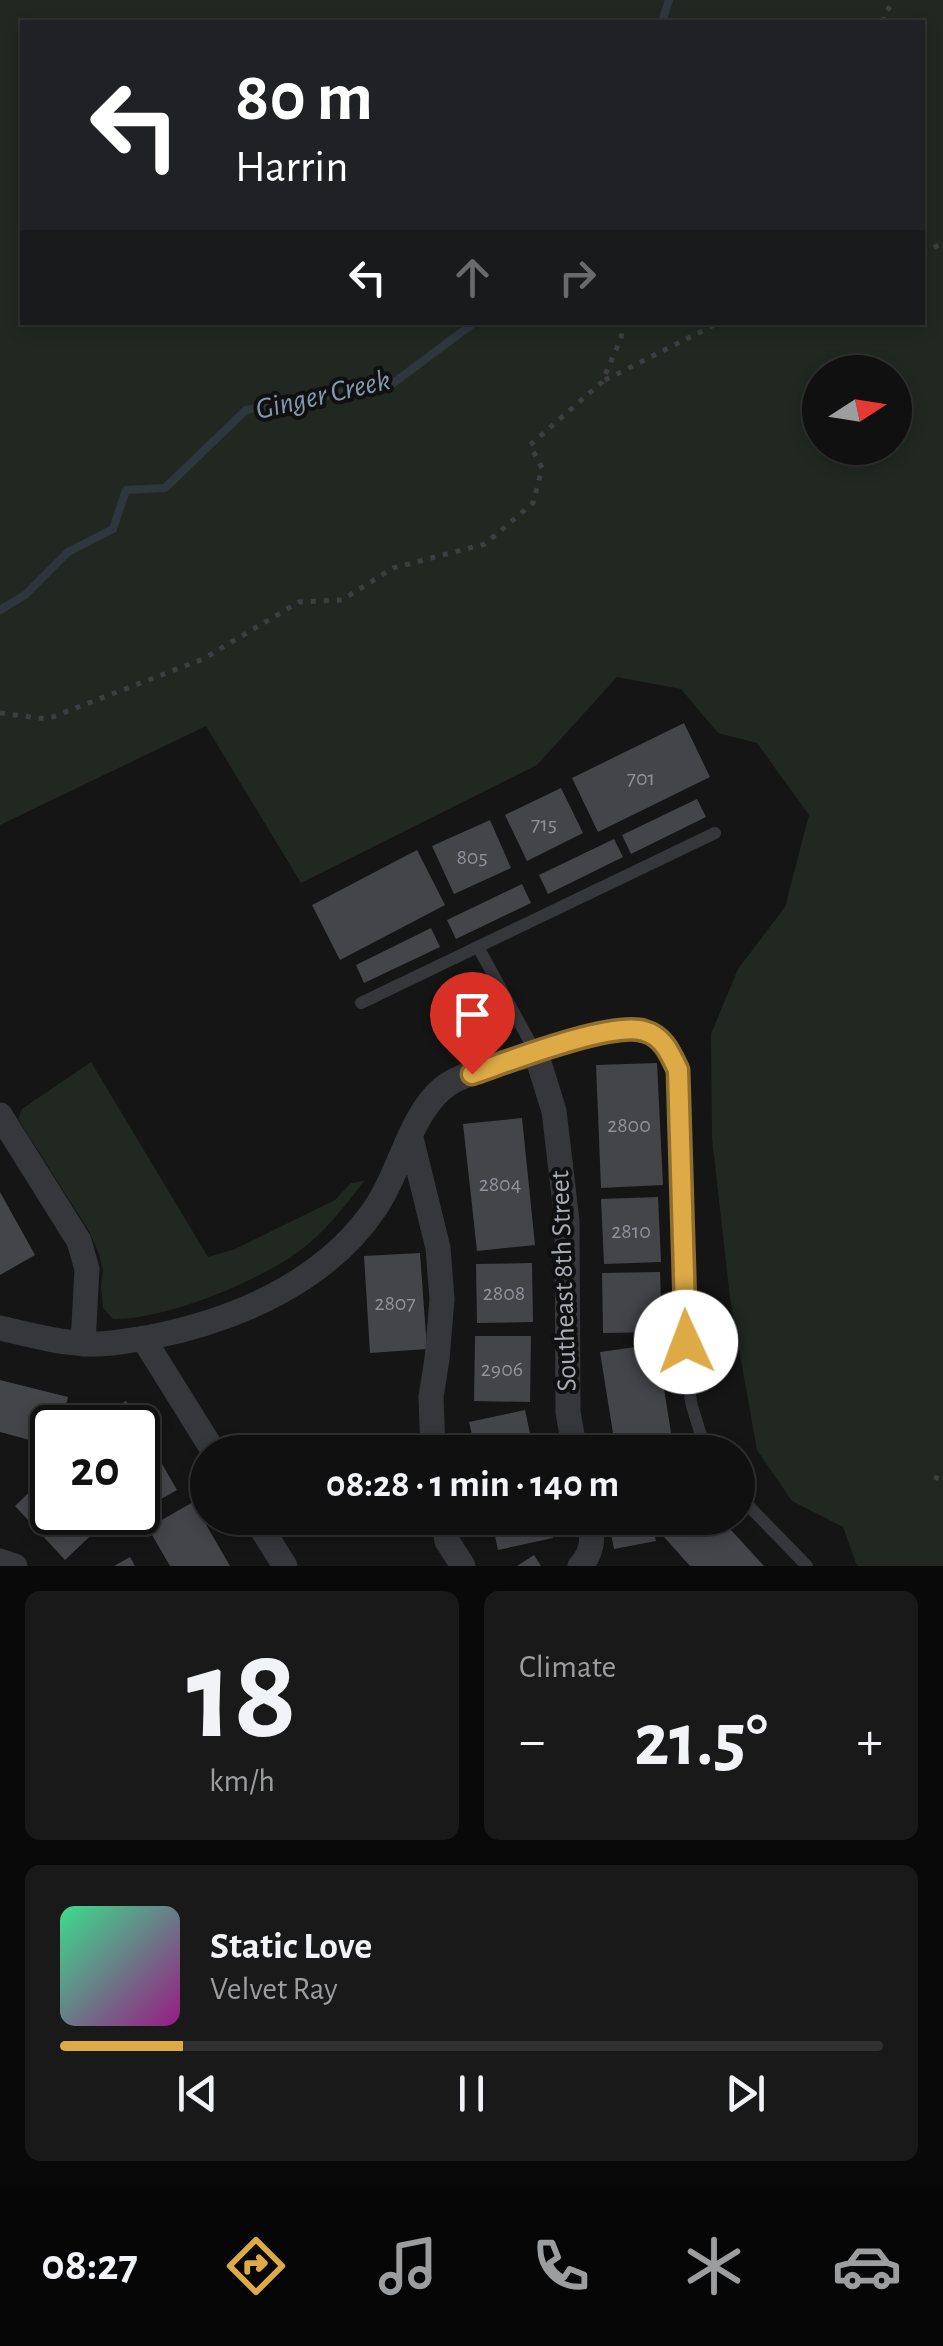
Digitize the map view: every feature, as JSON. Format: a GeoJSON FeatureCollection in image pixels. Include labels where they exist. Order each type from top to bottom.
{"type":"FeatureCollection","features":[{"type":"Feature","properties":{"kind":"street"},"geometry":{"type":"LineString","coordinates":[[0,1328],[93,1345],[175,1332],[276,1295],[313,1273],[348,1242],[376,1208],[424,1110],[444,1087],[536,1053]]}},
{"type":"Feature","properties":{"kind":"street","name":"Southeast 8th Street"},"geometry":{"type":"LineString","coordinates":[[536,1053],[554,1111],[567,1221],[568,1412],[572,1435]]}},
{"type":"Feature","properties":{"kind":"street"},"geometry":{"type":"LineString","coordinates":[[0,1115],[79,1240],[87,1269],[83,1344]]}},
{"type":"Feature","properties":{"kind":"street"},"geometry":{"type":"LineString","coordinates":[[410,1138],[438,1248],[442,1299],[431,1396],[432,1435]]}},
{"type":"Feature","properties":{"kind":"street"},"geometry":{"type":"LineString","coordinates":[[143,1338],[203,1435]]}},
{"type":"Feature","properties":{"kind":"street"},"geometry":{"type":"LineString","coordinates":[[265,1535],[285,1566]]}},
{"type":"Feature","properties":{"kind":"street"},"geometry":{"type":"LineString","coordinates":[[446,1535],[463,1566]]}},
{"type":"Feature","properties":{"kind":"street"},"geometry":{"type":"LineString","coordinates":[[580,1566],[592,1548],[593,1535]]}},
{"type":"Feature","properties":{"kind":"street"},"geometry":{"type":"LineString","coordinates":[[0,1562],[15,1566]]}},
{"type":"Feature","properties":{"kind":"lane"},"geometry":{"type":"LineString","coordinates":[[362,1003],[716,833]]}},
{"type":"Feature","properties":{"kind":"lane"},"geometry":{"type":"LineString","coordinates":[[478,947],[536,1053],[594,1035],[622,1029],[643,1030],[667,1046],[678,1070],[687,1378],[701,1435]]}},
{"type":"Feature","properties":{"kind":"lane"},"geometry":{"type":"LineString","coordinates":[[755,1512],[807,1566]]}},
{"type":"Feature","properties":{"kind":"path"},"geometry":{"type":"LineString","coordinates":[[602,382],[623,325]]}},
{"type":"Feature","properties":{"kind":"path"},"geometry":{"type":"LineString","coordinates":[[0,712],[47,719],[203,659],[298,602],[342,600],[393,568],[485,544],[533,502],[542,468],[530,444],[602,382],[714,325]]}},
{"type":"Feature","properties":{"kind":"path"},"geometry":{"type":"LineString","coordinates":[[934,1477],[943,1480]]}},
{"type":"Feature","properties":{"kind":"shaded area"},"geometry":{"type":"Polygon","coordinates":[[[0,0],[943,0],[943,1566],[857,1566],[843,1527],[792,1501],[757,1450],[730,1298],[712,1138],[711,1034],[738,969],[785,907],[809,815],[757,743],[718,733],[681,689],[617,677],[537,765],[301,883],[206,726],[0,825],[0,0]]]}},
{"type":"Feature","properties":{"kind":"shaded area"},"geometry":{"type":"Polygon","coordinates":[[[91,1062],[208,1257],[235,1249],[335,1200],[351,1183],[364,1181],[324,1229],[277,1265],[233,1288],[182,1307],[113,1319],[103,1308],[103,1271],[89,1231],[18,1119],[22,1109],[91,1062]]]}},
{"type":"Feature","properties":{"kind":"building"},"geometry":{"type":"Polygon","coordinates":[[[684,723],[710,777],[598,832],[572,778],[684,723]]]}},
{"type":"Feature","properties":{"kind":"building"},"geometry":{"type":"Polygon","coordinates":[[[561,788],[583,833],[527,861],[505,815],[561,788]]]}},
{"type":"Feature","properties":{"kind":"building"},"geometry":{"type":"Polygon","coordinates":[[[697,799],[706,817],[631,854],[622,835],[697,799]]]}},
{"type":"Feature","properties":{"kind":"building"},"geometry":{"type":"Polygon","coordinates":[[[490,820],[511,868],[454,894],[432,846],[490,820]]]}},
{"type":"Feature","properties":{"kind":"building"},"geometry":{"type":"Polygon","coordinates":[[[614,839],[623,857],[548,894],[539,875],[614,839]]]}},
{"type":"Feature","properties":{"kind":"building"},"geometry":{"type":"Polygon","coordinates":[[[417,850],[445,905],[340,960],[312,905],[417,850]]]}},
{"type":"Feature","properties":{"kind":"building"},"geometry":{"type":"Polygon","coordinates":[[[522,884],[531,903],[456,939],[447,920],[522,884]]]}},
{"type":"Feature","properties":{"kind":"building"},"geometry":{"type":"Polygon","coordinates":[[[431,928],[440,947],[364,983],[356,965],[431,928]]]}},
{"type":"Feature","properties":{"kind":"building"},"geometry":{"type":"Polygon","coordinates":[[[657,1063],[663,1185],[601,1188],[596,1065],[657,1063]]]}},
{"type":"Feature","properties":{"kind":"building"},"geometry":{"type":"Polygon","coordinates":[[[522,1118],[535,1245],[477,1251],[463,1124],[522,1118]]]}},
{"type":"Feature","properties":{"kind":"building"},"geometry":{"type":"Polygon","coordinates":[[[0,1192],[35,1255],[0,1275],[0,1192]]]}},
{"type":"Feature","properties":{"kind":"building"},"geometry":{"type":"Polygon","coordinates":[[[658,1197],[661,1262],[604,1264],[601,1199],[658,1197]]]}},
{"type":"Feature","properties":{"kind":"building"},"geometry":{"type":"Polygon","coordinates":[[[420,1253],[427,1349],[370,1353],[364,1256],[420,1253]]]}},
{"type":"Feature","properties":{"kind":"building"},"geometry":{"type":"Polygon","coordinates":[[[532,1263],[533,1322],[477,1323],[476,1264],[532,1263]]]}},
{"type":"Feature","properties":{"kind":"building"},"geometry":{"type":"Polygon","coordinates":[[[660,1272],[662,1332],[603,1333],[602,1273],[660,1272]]]}},
{"type":"Feature","properties":{"kind":"building"},"geometry":{"type":"Polygon","coordinates":[[[475,1336],[531,1336],[530,1402],[474,1401],[475,1336]]]}},
{"type":"Feature","properties":{"kind":"building"},"geometry":{"type":"Polygon","coordinates":[[[657,1344],[671,1435],[613,1435],[600,1352],[657,1344]]]}},
{"type":"Feature","properties":{"kind":"building"},"geometry":{"type":"Polygon","coordinates":[[[0,1380],[68,1397],[66,1405],[30,1405],[30,1440],[0,1432],[0,1380]]]}},
{"type":"Feature","properties":{"kind":"building"},"geometry":{"type":"Polygon","coordinates":[[[525,1410],[530,1435],[472,1435],[469,1422],[525,1410]]]}},
{"type":"Feature","properties":{"kind":"building"},"geometry":{"type":"Polygon","coordinates":[[[160,1460],[177,1490],[160,1500],[160,1460]]]}},
{"type":"Feature","properties":{"kind":"building"},"geometry":{"type":"Polygon","coordinates":[[[30,1491],[30,1522],[15,1506],[30,1491]]]}},
{"type":"Feature","properties":{"kind":"building"},"geometry":{"type":"Polygon","coordinates":[[[190,1504],[190,1535],[212,1535],[230,1566],[170,1566],[152,1535],[160,1535],[160,1521],[190,1504]]]}},
{"type":"Feature","properties":{"kind":"building"},"geometry":{"type":"Polygon","coordinates":[[[42,1535],[91,1535],[65,1560],[42,1535]]]}},
{"type":"Feature","properties":{"kind":"building"},"geometry":{"type":"Polygon","coordinates":[[[495,1535],[552,1535],[553,1538],[498,1550],[495,1535]]]}},
{"type":"Feature","properties":{"kind":"building"},"geometry":{"type":"Polygon","coordinates":[[[611,1535],[654,1535],[656,1541],[614,1549],[611,1535]]]}},
{"type":"Feature","properties":{"kind":"building"},"geometry":{"type":"Polygon","coordinates":[[[736,1535],[764,1566],[690,1566],[664,1537],[736,1535]]]}},
{"type":"Feature","properties":{"kind":"building"},"geometry":{"type":"Polygon","coordinates":[[[534,1555],[541,1566],[517,1566],[534,1555]]]}},
{"type":"Feature","properties":{"kind":"building"},"geometry":{"type":"Polygon","coordinates":[[[130,1557],[135,1566],[114,1566],[130,1557]]]}},
{"type":"Feature","properties":{"kind":"waterway","name":"Ginger Creek"},"geometry":{"type":"LineString","coordinates":[[663,20],[669,0]]}},
{"type":"Feature","properties":{"kind":"waterway","name":"Ginger Creek"},"geometry":{"type":"LineString","coordinates":[[0,610],[25,595],[68,552],[113,529],[126,490],[165,488],[246,410],[392,384],[471,325]]}},
{"type":"Feature","properties":{"kind":"route"},"geometry":{"type":"LineString","coordinates":[[472,1074],[622,1029],[643,1030],[667,1046],[678,1070],[686,1342]]}}]}
